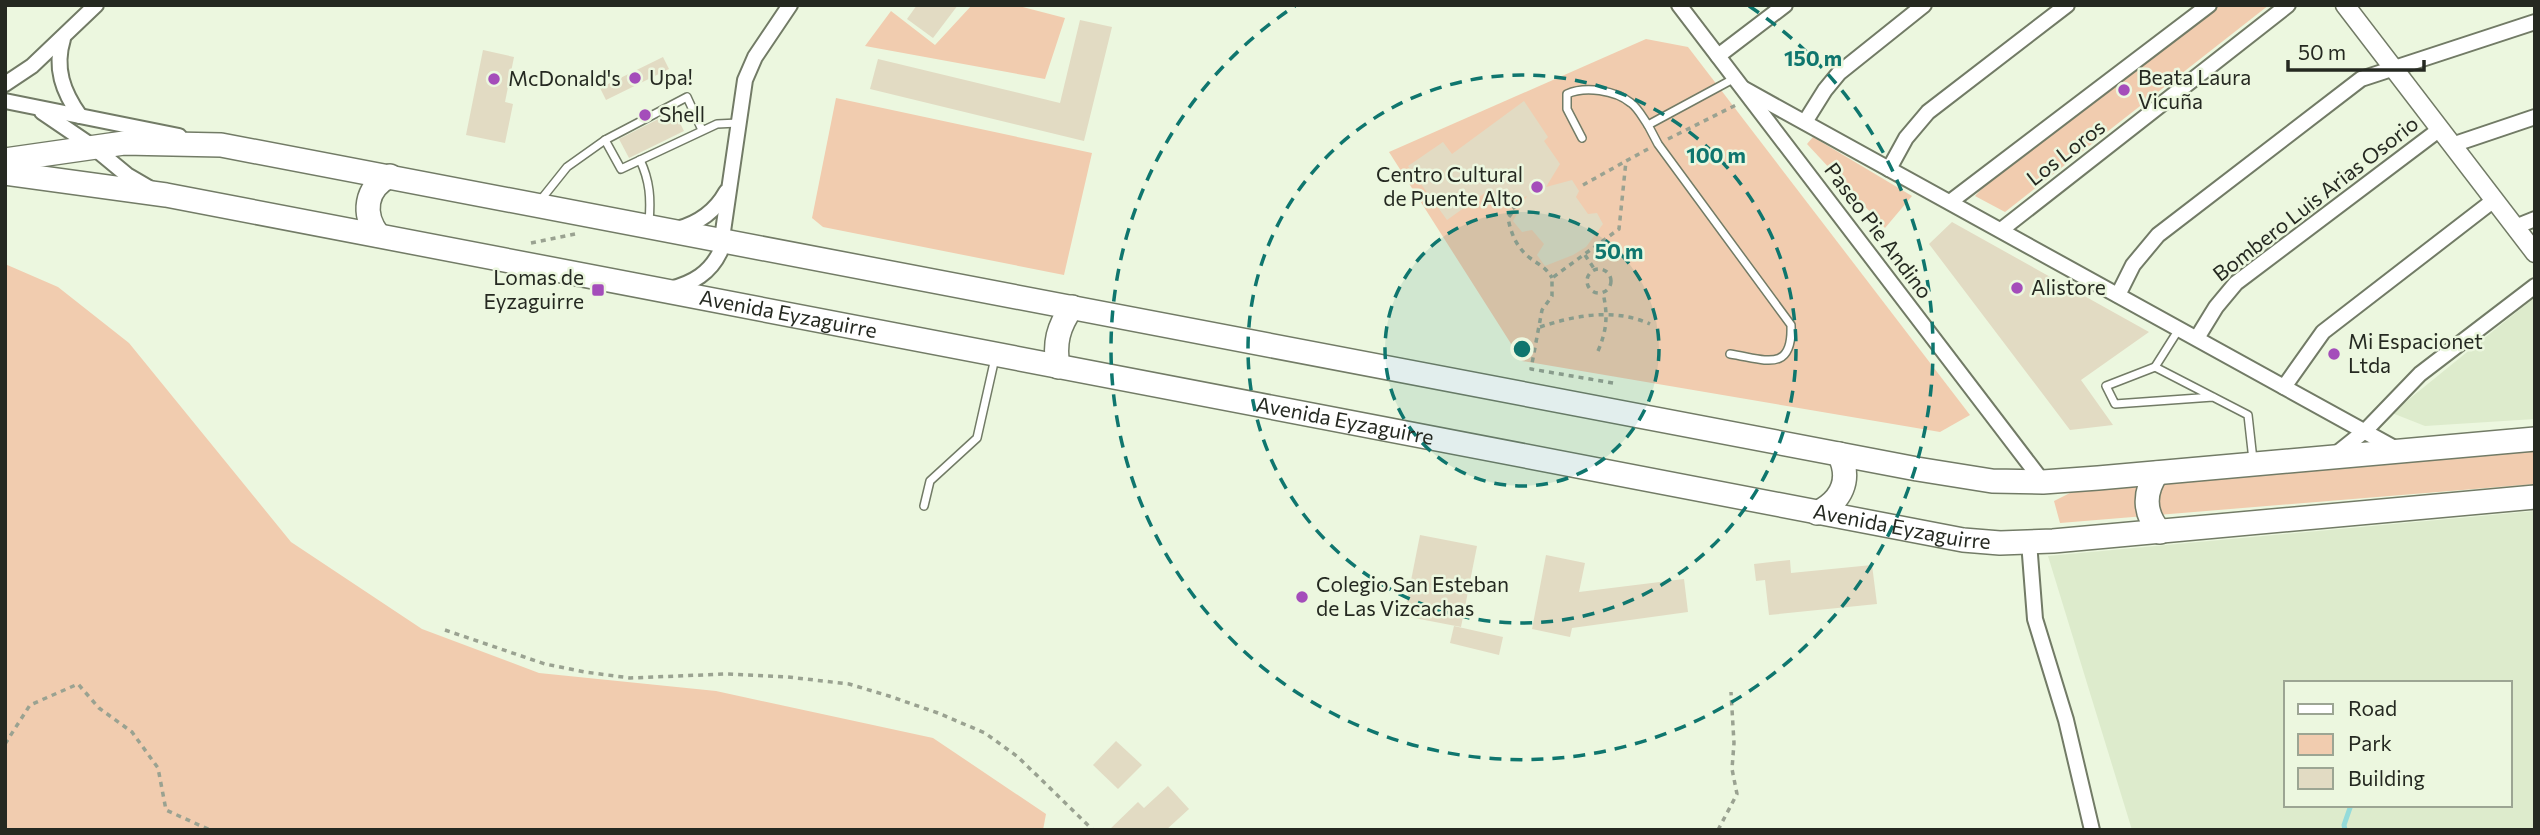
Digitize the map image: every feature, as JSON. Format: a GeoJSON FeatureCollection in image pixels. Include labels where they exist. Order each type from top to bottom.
{"type":"FeatureCollection","features":[{"type":"Feature","properties":{"kind":"main road","name":"Avenida Eyzaguirre"},"geometry":{"type":"LineString","coordinates":[[6,163],[92,146],[156,142],[221,145],[1966,478],[2043,482],[2535,439]]}},
{"type":"Feature","properties":{"kind":"main road","name":"Avenida Eyzaguirre"},"geometry":{"type":"LineString","coordinates":[[6,163],[1963,540],[2028,542],[2535,498]]}},
{"type":"Feature","properties":{"kind":"main road"},"geometry":{"type":"LineString","coordinates":[[378,235],[370,222],[367,204],[378,183],[390,176]]}},
{"type":"Feature","properties":{"kind":"main road"},"geometry":{"type":"LineString","coordinates":[[1058,367],[1055,351],[1057,335],[1072,307]]}},
{"type":"Feature","properties":{"kind":"main road"},"geometry":{"type":"LineString","coordinates":[[1816,513],[1834,502],[1844,485],[1845,469],[1839,454]]}},
{"type":"Feature","properties":{"kind":"main road"},"geometry":{"type":"LineString","coordinates":[[2157,473],[2148,489],[2147,507],[2160,532]]}},
{"type":"Feature","properties":{"kind":"street"},"geometry":{"type":"LineString","coordinates":[[5,84],[32,66],[96,5]]}},
{"type":"Feature","properties":{"kind":"street"},"geometry":{"type":"LineString","coordinates":[[662,290],[683,285],[708,271],[716,262],[723,241],[745,80],[755,57],[790,5]]}},
{"type":"Feature","properties":{"kind":"street","name":"Paseo Pie Andino"},"geometry":{"type":"LineString","coordinates":[[1679,5],[2043,482]]}},
{"type":"Feature","properties":{"kind":"street"},"geometry":{"type":"LineString","coordinates":[[1718,55],[1785,5]]}},
{"type":"Feature","properties":{"kind":"street"},"geometry":{"type":"LineString","coordinates":[[1805,122],[1839,73],[1924,5]]}},
{"type":"Feature","properties":{"kind":"street"},"geometry":{"type":"LineString","coordinates":[[1889,169],[1906,138],[1928,112],[2067,5]]}},
{"type":"Feature","properties":{"kind":"street"},"geometry":{"type":"LineString","coordinates":[[1950,202],[2209,5]]}},
{"type":"Feature","properties":{"kind":"street","name":"Los Loros"},"geometry":{"type":"LineString","coordinates":[[2001,230],[2288,5]]}},
{"type":"Feature","properties":{"kind":"street"},"geometry":{"type":"LineString","coordinates":[[2345,5],[2535,253]]}},
{"type":"Feature","properties":{"kind":"street"},"geometry":{"type":"LineString","coordinates":[[2118,295],[2133,265],[2158,235],[2361,79],[2535,22]]}},
{"type":"Feature","properties":{"kind":"street"},"geometry":{"type":"LineString","coordinates":[[63,38],[59,51],[60,77],[80,116]]}},
{"type":"Feature","properties":{"kind":"street"},"geometry":{"type":"LineString","coordinates":[[1743,88],[2398,450]]}},
{"type":"Feature","properties":{"kind":"street","name":"Avenida Eyzaguirre"},"geometry":{"type":"LineString","coordinates":[[5,101],[221,145]]}},
{"type":"Feature","properties":{"kind":"street","name":"Avenida Eyzaguirre"},"geometry":{"type":"LineString","coordinates":[[32,106],[92,146],[127,174],[166,195]]}},
{"type":"Feature","properties":{"kind":"street"},"geometry":{"type":"LineString","coordinates":[[2452,145],[2535,117]]}},
{"type":"Feature","properties":{"kind":"street","name":"Bombero Luis Arias Osorio"},"geometry":{"type":"LineString","coordinates":[[2197,338],[2216,307],[2236,283],[2440,129]]}},
{"type":"Feature","properties":{"kind":"street"},"geometry":{"type":"LineString","coordinates":[[660,228],[690,225],[706,216],[720,204],[729,188]]}},
{"type":"Feature","properties":{"kind":"street"},"geometry":{"type":"LineString","coordinates":[[2284,387],[2323,332],[2494,200]]}},
{"type":"Feature","properties":{"kind":"street"},"geometry":{"type":"LineString","coordinates":[[2515,227],[2535,219]]}},
{"type":"Feature","properties":{"kind":"street"},"geometry":{"type":"LineString","coordinates":[[2334,456],[2366,430],[2420,374],[2535,286]]}},
{"type":"Feature","properties":{"kind":"street"},"geometry":{"type":"LineString","coordinates":[[2028,542],[2035,619],[2066,720],[2092,830]]}},
{"type":"Feature","properties":{"kind":"lane"},"geometry":{"type":"LineString","coordinates":[[1582,138],[1567,108],[1567,94],[1579,88],[1602,91],[1632,103],[1658,144],[1791,325],[1792,343],[1785,356],[1774,361],[1730,354]]}},
{"type":"Feature","properties":{"kind":"lane"},"geometry":{"type":"LineString","coordinates":[[1648,125],[1743,88]]}},
{"type":"Feature","properties":{"kind":"lane"},"geometry":{"type":"LineString","coordinates":[[537,205],[567,167],[605,140],[687,97],[702,130]]}},
{"type":"Feature","properties":{"kind":"lane"},"geometry":{"type":"LineString","coordinates":[[605,140],[621,169],[717,124],[739,123]]}},
{"type":"Feature","properties":{"kind":"lane"},"geometry":{"type":"LineString","coordinates":[[640,160],[660,228]]}},
{"type":"Feature","properties":{"kind":"lane"},"geometry":{"type":"LineString","coordinates":[[2179,328],[2155,367],[2106,386],[2115,404],[2213,397]]}},
{"type":"Feature","properties":{"kind":"lane"},"geometry":{"type":"LineString","coordinates":[[924,506],[930,481],[977,438],[996,355]]}},
{"type":"Feature","properties":{"kind":"lane"},"geometry":{"type":"LineString","coordinates":[[2155,367],[2248,415],[2253,464]]}},
{"type":"Feature","properties":{"kind":"path"},"geometry":{"type":"LineString","coordinates":[[1583,185],[1658,144],[1743,88]]}},
{"type":"Feature","properties":{"kind":"path"},"geometry":{"type":"LineString","coordinates":[[1552,278],[1619,229],[1626,161]]}},
{"type":"Feature","properties":{"kind":"path"},"geometry":{"type":"LineString","coordinates":[[1512,205],[1515,209],[1508,218],[1511,233],[1522,252],[1547,270],[1552,278],[1552,296],[1542,310],[1531,369],[1613,383]]}},
{"type":"Feature","properties":{"kind":"path"},"geometry":{"type":"LineString","coordinates":[[516,262],[523,245],[584,232],[584,214]]}},
{"type":"Feature","properties":{"kind":"path"},"geometry":{"type":"LineString","coordinates":[[1584,254],[1595,270]]}},
{"type":"Feature","properties":{"kind":"path"},"geometry":{"type":"LineString","coordinates":[[1595,270],[1607,272],[1611,280],[1609,288],[1603,293],[1592,291],[1588,285],[1589,274],[1595,270]]}},
{"type":"Feature","properties":{"kind":"path"},"geometry":{"type":"LineString","coordinates":[[1598,351],[1605,335],[1608,315],[1603,293]]}},
{"type":"Feature","properties":{"kind":"path"},"geometry":{"type":"LineString","coordinates":[[1539,327],[1564,319],[1608,315],[1639,319],[1650,324]]}},
{"type":"Feature","properties":{"kind":"path"},"geometry":{"type":"LineString","coordinates":[[445,630],[545,664],[586,672],[630,678],[726,674],[788,677],[849,684],[888,696],[985,733],[1018,757],[1093,830]]}},
{"type":"Feature","properties":{"kind":"path"},"geometry":{"type":"LineString","coordinates":[[5,744],[30,705],[78,684],[99,708],[132,732],[159,768],[166,810],[210,830]]}},
{"type":"Feature","properties":{"kind":"path"},"geometry":{"type":"LineString","coordinates":[[1718,830],[1737,794],[1732,769],[1734,743],[1731,692]]}},
{"type":"Feature","properties":{"kind":"shaded area"},"geometry":{"type":"Polygon","coordinates":[[[2535,297],[2535,419],[2425,426],[2392,413],[2535,297]]]}},
{"type":"Feature","properties":{"kind":"shaded area"},"geometry":{"type":"Polygon","coordinates":[[[2535,511],[2535,830],[2132,830],[2048,556],[2535,511]]]}},
{"type":"Feature","properties":{"kind":"green space"},"geometry":{"type":"Polygon","coordinates":[[[972,5],[1015,5],[1065,18],[1045,79],[865,46],[891,11],[935,45],[972,5]]]}},
{"type":"Feature","properties":{"kind":"green space"},"geometry":{"type":"Polygon","coordinates":[[[2220,5],[2269,5],[2005,212],[1975,196],[1997,172],[2220,5]]]}},
{"type":"Feature","properties":{"kind":"green space"},"geometry":{"type":"Polygon","coordinates":[[[1646,39],[1688,47],[1970,415],[1940,432],[1522,361],[1389,152],[1646,39]]]}},
{"type":"Feature","properties":{"kind":"green space"},"geometry":{"type":"Polygon","coordinates":[[[836,98],[1092,153],[1064,275],[823,227],[812,218],[836,98]]]}},
{"type":"Feature","properties":{"kind":"green space"},"geometry":{"type":"Polygon","coordinates":[[[1813,137],[1912,196],[1885,228],[1807,144],[1813,137]]]}},
{"type":"Feature","properties":{"kind":"green space"},"geometry":{"type":"Polygon","coordinates":[[[5,264],[58,287],[129,343],[291,542],[422,629],[539,673],[716,691],[933,738],[1046,814],[1043,830],[5,830],[5,264]]]}},
{"type":"Feature","properties":{"kind":"green space"},"geometry":{"type":"Polygon","coordinates":[[[2535,448],[2535,484],[2060,523],[2054,501],[2074,491],[2535,448]]]}},
{"type":"Feature","properties":{"kind":"building"},"geometry":{"type":"Polygon","coordinates":[[[917,5],[958,5],[933,38],[907,19],[917,5]]]}},
{"type":"Feature","properties":{"kind":"building"},"geometry":{"type":"Polygon","coordinates":[[[1080,20],[1112,27],[1084,141],[870,89],[878,59],[1060,103],[1080,20]]]}},
{"type":"Feature","properties":{"kind":"building","name":"McDonald's"},"geometry":{"type":"Polygon","coordinates":[[[483,50],[514,57],[505,102],[513,104],[505,143],[466,135],[483,50]]]}},
{"type":"Feature","properties":{"kind":"building","name":"Upa!"},"geometry":{"type":"Polygon","coordinates":[[[663,57],[669,69],[606,100],[600,88],[663,57]]]}},
{"type":"Feature","properties":{"kind":"building","name":"Centro Cultural de Puente Alto"},"geometry":{"type":"Polygon","coordinates":[[[1524,101],[1548,137],[1544,141],[1560,164],[1546,187],[1572,180],[1579,191],[1576,197],[1588,214],[1597,213],[1603,224],[1586,247],[1545,266],[1537,255],[1544,244],[1532,230],[1522,232],[1513,221],[1527,196],[1501,206],[1489,190],[1447,220],[1408,166],[1443,142],[1452,154],[1524,101]]]}},
{"type":"Feature","properties":{"kind":"building"},"geometry":{"type":"Polygon","coordinates":[[[674,111],[684,131],[629,158],[619,139],[674,111]]]}},
{"type":"Feature","properties":{"kind":"building","name":"Alistore"},"geometry":{"type":"Polygon","coordinates":[[[1952,222],[2149,332],[2081,380],[2113,425],[2070,430],[1929,244],[1952,222]]]}},
{"type":"Feature","properties":{"kind":"building"},"geometry":{"type":"Polygon","coordinates":[[[1420,535],[1477,546],[1461,627],[1404,616],[1420,535]]]}},
{"type":"Feature","properties":{"kind":"building"},"geometry":{"type":"Polygon","coordinates":[[[1546,555],[1585,563],[1579,592],[1684,579],[1688,612],[1572,628],[1570,637],[1532,629],[1546,555]]]}},
{"type":"Feature","properties":{"kind":"building"},"geometry":{"type":"Polygon","coordinates":[[[1790,560],[1791,573],[1872,565],[1877,604],[1769,615],[1765,580],[1756,581],[1754,564],[1790,560]]]}},
{"type":"Feature","properties":{"kind":"building"},"geometry":{"type":"Polygon","coordinates":[[[1454,626],[1503,637],[1499,655],[1450,643],[1454,626]]]}},
{"type":"Feature","properties":{"kind":"building"},"geometry":{"type":"Polygon","coordinates":[[[1116,741],[1142,765],[1118,789],[1093,765],[1116,741]]]}},
{"type":"Feature","properties":{"kind":"building"},"geometry":{"type":"Polygon","coordinates":[[[1168,786],[1189,809],[1166,830],[1109,830],[1138,802],[1144,808],[1168,786]]]}},
{"type":"Feature","properties":{"kind":"waterway"},"geometry":{"type":"LineString","coordinates":[[2345,830],[2350,807]]}},
{"type":"Feature","properties":{"kind":"place","name":"Upa!"},"geometry":{"type":"Point","coordinates":[635,78]}},
{"type":"Feature","properties":{"kind":"place","name":"McDonald's"},"geometry":{"type":"Point","coordinates":[494,79]}},
{"type":"Feature","properties":{"kind":"place","name":"Beata Laura Vicuña"},"geometry":{"type":"Point","coordinates":[2124,90]}},
{"type":"Feature","properties":{"kind":"place","name":"Shell"},"geometry":{"type":"Point","coordinates":[645,115]}},
{"type":"Feature","properties":{"kind":"place","name":"Centro Cultural de Puente Alto"},"geometry":{"type":"Point","coordinates":[1537,187]}},
{"type":"Feature","properties":{"kind":"place","name":"Alistore"},"geometry":{"type":"Point","coordinates":[2017,288]}},
{"type":"Feature","properties":{"kind":"place","name":"Lomas de Eyzaguirre"},"geometry":{"type":"Point","coordinates":[598,290]}},
{"type":"Feature","properties":{"kind":"place","name":"Mi Espacionet Ltda"},"geometry":{"type":"Point","coordinates":[2334,354]}},
{"type":"Feature","properties":{"kind":"place","name":"Colegio San Esteban de Las Vizcachas"},"geometry":{"type":"Point","coordinates":[1302,597]}}]}
